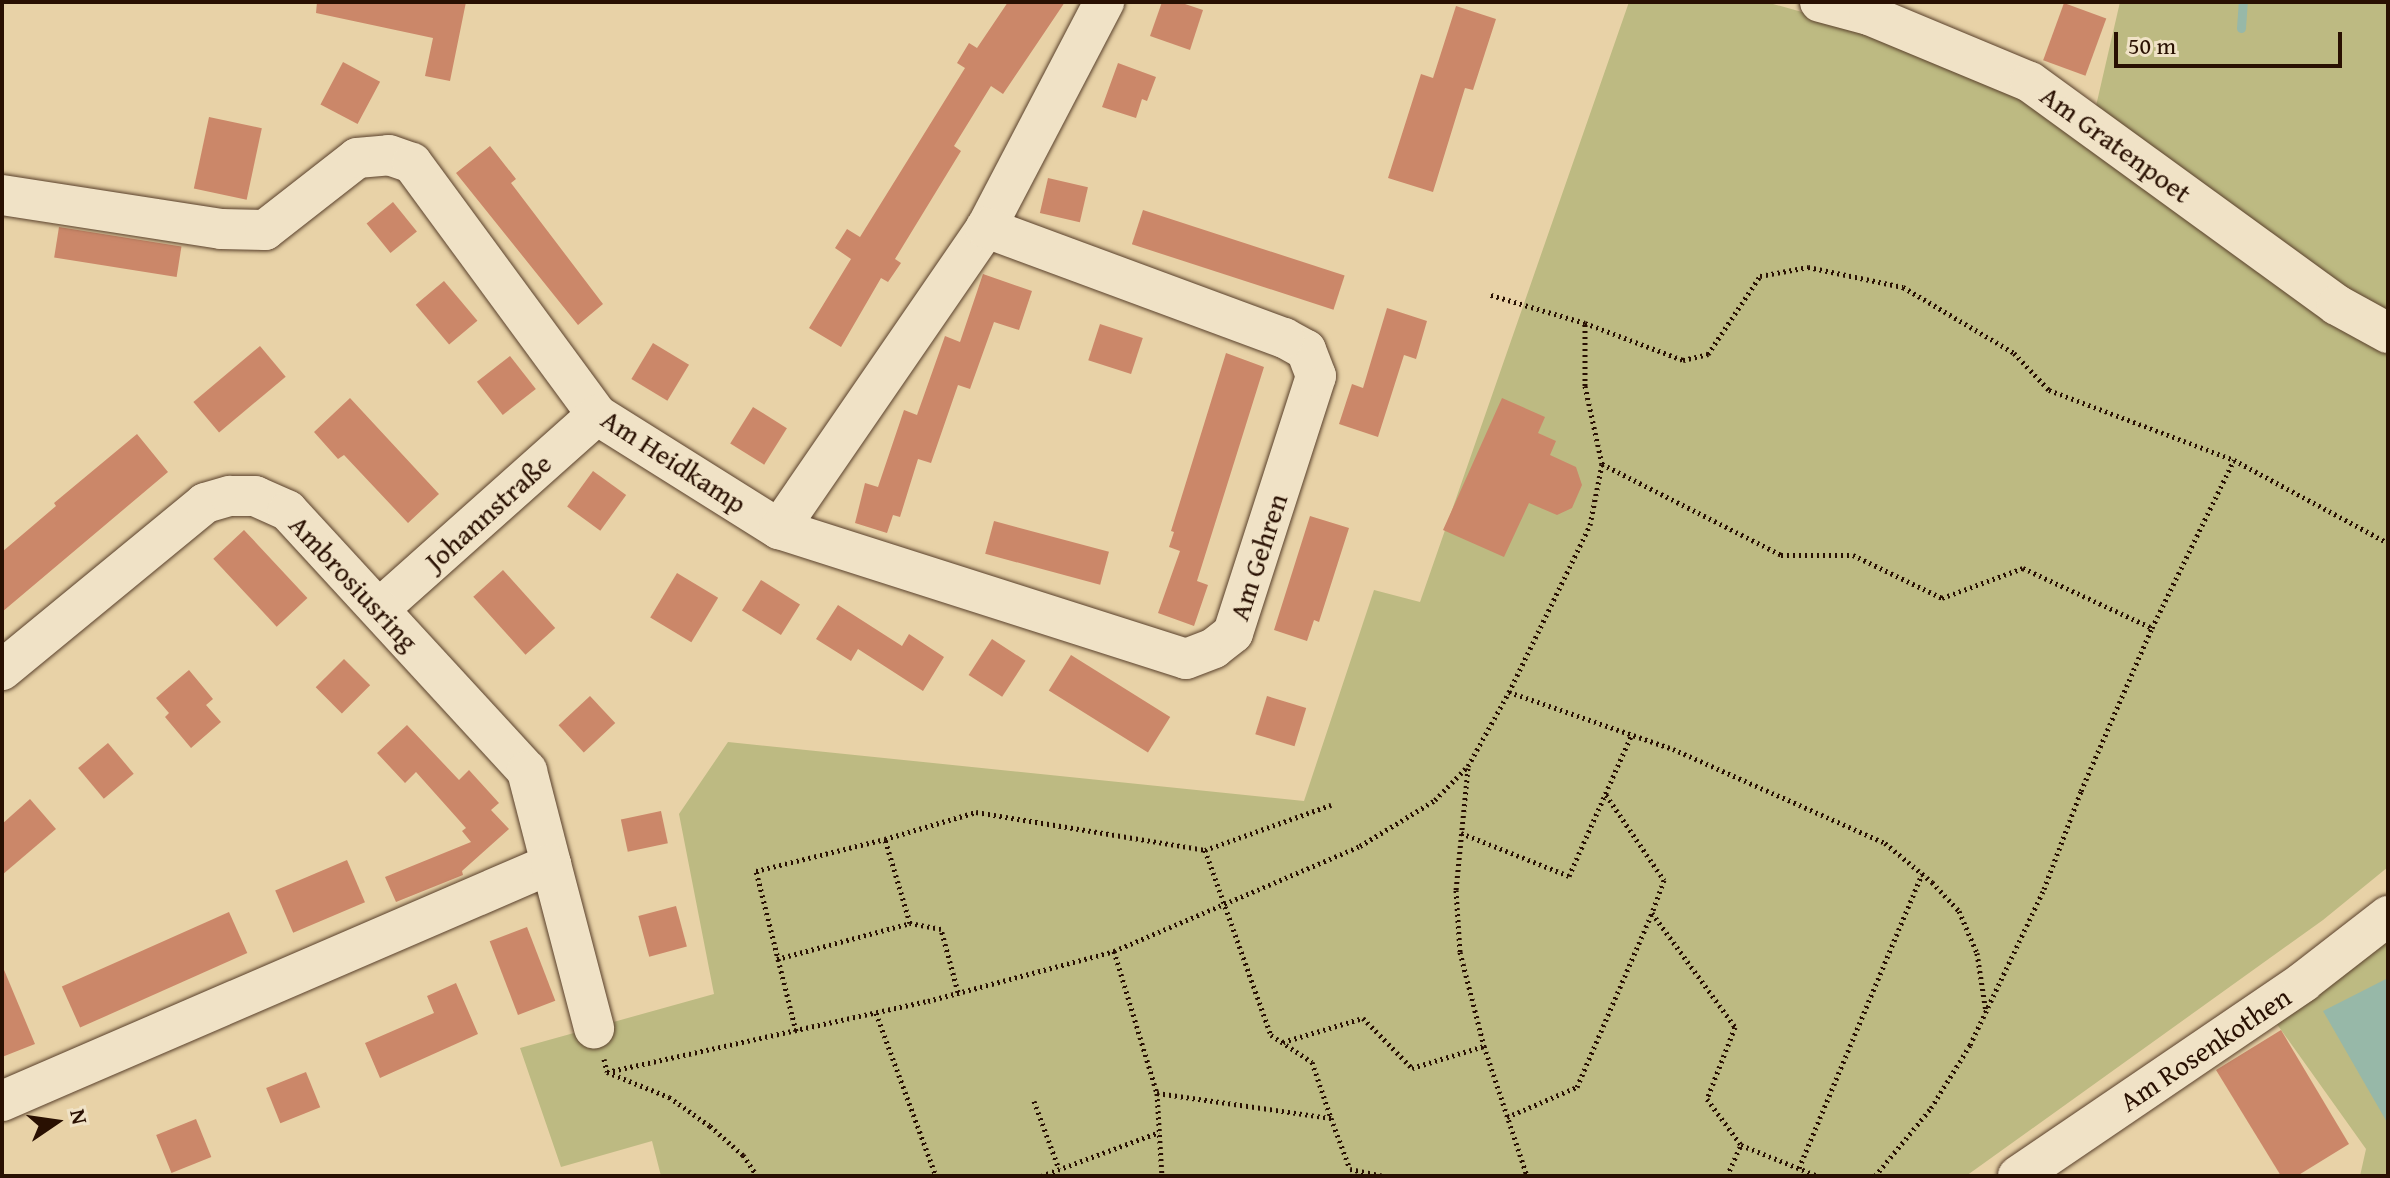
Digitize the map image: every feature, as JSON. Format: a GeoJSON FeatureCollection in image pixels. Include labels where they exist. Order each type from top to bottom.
{"type":"FeatureCollection","features":[{"type":"Feature","properties":{"kind":"street","name":"Am Heidkamp"},"geometry":{"type":"LineString","coordinates":[[2,195],[221,229],[265,230],[357,158],[389,155],[412,163],[597,415],[779,529],[986,228],[1104,2]]}},
{"type":"Feature","properties":{"kind":"street","name":"Am Gratenpoet"},"geometry":{"type":"LineString","coordinates":[[1820,2],[1869,15],[2030,82],[2337,305],[2388,333]]}},
{"type":"Feature","properties":{"kind":"street","name":"Am Gehren"},"geometry":{"type":"LineString","coordinates":[[779,529],[1186,659],[1214,648],[1233,633],[1316,376],[1306,350],[1284,338],[986,228]]}},
{"type":"Feature","properties":{"kind":"street","name":"Johannstraße"},"geometry":{"type":"LineString","coordinates":[[379,609],[597,415]]}},
{"type":"Feature","properties":{"kind":"street","name":"Ambrosiusring"},"geometry":{"type":"LineString","coordinates":[[2,670],[205,503],[230,496],[255,496],[288,511],[527,771],[594,1028]]}},
{"type":"Feature","properties":{"kind":"street"},"geometry":{"type":"LineString","coordinates":[[2,1101],[551,864]]}},
{"type":"Feature","properties":{"kind":"street","name":"Am Rosenkothen"},"geometry":{"type":"LineString","coordinates":[[2018,1176],[2303,982],[2388,916]]}},
{"type":"Feature","properties":{"kind":"path"},"geometry":{"type":"LineString","coordinates":[[1488,294],[1585,323],[1683,360],[1708,354],[1760,276],[1808,267],[1903,287],[2014,353],[2049,390],[2234,460],[2388,543]]}},
{"type":"Feature","properties":{"kind":"path"},"geometry":{"type":"LineString","coordinates":[[607,1072],[876,1013],[1114,951],[1360,846],[1435,800],[1468,766],[1509,692],[1590,525],[1602,464],[1585,386],[1585,323]]}},
{"type":"Feature","properties":{"kind":"path"},"geometry":{"type":"LineString","coordinates":[[1875,1176],[1931,1108],[1986,1012],[2044,889],[2081,791],[2152,628],[2234,460]]}},
{"type":"Feature","properties":{"kind":"path"},"geometry":{"type":"LineString","coordinates":[[1602,464],[1781,555],[1853,555],[1942,598],[2023,568],[2152,628]]}},
{"type":"Feature","properties":{"kind":"path"},"geometry":{"type":"LineString","coordinates":[[1509,692],[1632,734],[1825,814],[1885,843],[1959,911],[1979,962],[1986,1012]]}},
{"type":"Feature","properties":{"kind":"path"},"geometry":{"type":"LineString","coordinates":[[1461,833],[1569,876],[1632,734]]}},
{"type":"Feature","properties":{"kind":"path"},"geometry":{"type":"LineString","coordinates":[[1468,766],[1456,890],[1460,952],[1484,1046],[1527,1176]]}},
{"type":"Feature","properties":{"kind":"path"},"geometry":{"type":"LineString","coordinates":[[1507,1117],[1577,1087],[1664,880],[1606,795]]}},
{"type":"Feature","properties":{"kind":"path"},"geometry":{"type":"LineString","coordinates":[[796,1031],[756,871],[885,839],[976,812],[1205,850],[1331,805]]}},
{"type":"Feature","properties":{"kind":"path"},"geometry":{"type":"LineString","coordinates":[[885,839],[910,923]]}},
{"type":"Feature","properties":{"kind":"path"},"geometry":{"type":"LineString","coordinates":[[1205,850],[1271,1035],[1312,1062],[1350,1169],[1383,1176]]}},
{"type":"Feature","properties":{"kind":"path"},"geometry":{"type":"LineString","coordinates":[[1799,1168],[1922,874]]}},
{"type":"Feature","properties":{"kind":"path"},"geometry":{"type":"LineString","coordinates":[[1652,913],[1735,1027],[1707,1099],[1741,1145],[1818,1176]]}},
{"type":"Feature","properties":{"kind":"path"},"geometry":{"type":"LineString","coordinates":[[777,959],[910,923],[941,929],[958,992]]}},
{"type":"Feature","properties":{"kind":"path"},"geometry":{"type":"LineString","coordinates":[[1114,951],[1157,1093],[1162,1176]]}},
{"type":"Feature","properties":{"kind":"path"},"geometry":{"type":"LineString","coordinates":[[876,1013],[936,1176]]}},
{"type":"Feature","properties":{"kind":"path"},"geometry":{"type":"LineString","coordinates":[[1282,1042],[1363,1018],[1412,1068],[1484,1046]]}},
{"type":"Feature","properties":{"kind":"path"},"geometry":{"type":"LineString","coordinates":[[594,1028],[607,1072]]}},
{"type":"Feature","properties":{"kind":"path"},"geometry":{"type":"LineString","coordinates":[[607,1072],[669,1097],[743,1155],[757,1176]]}},
{"type":"Feature","properties":{"kind":"path"},"geometry":{"type":"LineString","coordinates":[[1157,1093],[1331,1118]]}},
{"type":"Feature","properties":{"kind":"path"},"geometry":{"type":"LineString","coordinates":[[1034,1101],[1059,1169]]}},
{"type":"Feature","properties":{"kind":"path"},"geometry":{"type":"LineString","coordinates":[[1041,1176],[1159,1132]]}},
{"type":"Feature","properties":{"kind":"path"},"geometry":{"type":"LineString","coordinates":[[1727,1176],[1741,1145]]}},
{"type":"Feature","properties":{"kind":"shaded area"},"geometry":{"type":"Polygon","coordinates":[[[1629,2],[1766,2],[1866,30],[2024,92],[2388,350],[2388,867],[2323,920],[1966,1176],[661,1176],[652,1141],[561,1167],[520,1048],[714,994],[679,814],[728,742],[1304,801],[1374,590],[1420,602],[1629,2]]]}},
{"type":"Feature","properties":{"kind":"shaded area"},"geometry":{"type":"Polygon","coordinates":[[[2120,2],[2388,2],[2388,319],[2093,119],[2120,2]]]}},
{"type":"Feature","properties":{"kind":"shaded area"},"geometry":{"type":"Polygon","coordinates":[[[2388,938],[2388,1176],[2360,1176],[2366,1149],[2274,1020],[2388,938]]]}},
{"type":"Feature","properties":{"kind":"shaded area"},"geometry":{"type":"Polygon","coordinates":[[[2388,978],[2388,1124],[2323,1011],[2388,978]]]}},
{"type":"Feature","properties":{"kind":"building"},"geometry":{"type":"Polygon","coordinates":[[[317,2],[466,2],[450,81],[425,76],[433,38],[316,13],[317,2]]]}},
{"type":"Feature","properties":{"kind":"building"},"geometry":{"type":"Polygon","coordinates":[[[1008,2],[1065,2],[1003,94],[991,86],[954,146],[961,151],[895,259],[901,263],[888,282],[881,278],[841,347],[809,328],[851,259],[835,248],[847,229],[860,237],[965,68],[957,63],[969,43],[977,48],[1008,2]]]}},
{"type":"Feature","properties":{"kind":"building"},"geometry":{"type":"Polygon","coordinates":[[[1162,2],[1179,2],[1203,10],[1190,50],[1150,36],[1162,2]]]}},
{"type":"Feature","properties":{"kind":"building"},"geometry":{"type":"Polygon","coordinates":[[[2064,3],[2106,18],[2085,76],[2043,60],[2064,3]]]}},
{"type":"Feature","properties":{"kind":"building"},"geometry":{"type":"Polygon","coordinates":[[[1456,6],[1496,19],[1473,90],[1465,88],[1433,192],[1388,178],[1421,74],[1433,78],[1456,6]]]}},
{"type":"Feature","properties":{"kind":"building"},"geometry":{"type":"Polygon","coordinates":[[[343,62],[380,82],[358,124],[320,104],[343,62]]]}},
{"type":"Feature","properties":{"kind":"building"},"geometry":{"type":"Polygon","coordinates":[[[1118,63],[1156,77],[1147,101],[1142,99],[1136,118],[1102,107],[1118,63]]]}},
{"type":"Feature","properties":{"kind":"building"},"geometry":{"type":"Polygon","coordinates":[[[209,117],[262,128],[247,200],[194,188],[209,117]]]}},
{"type":"Feature","properties":{"kind":"building"},"geometry":{"type":"Polygon","coordinates":[[[490,146],[516,179],[511,183],[603,304],[578,325],[456,173],[490,146]]]}},
{"type":"Feature","properties":{"kind":"building"},"geometry":{"type":"Polygon","coordinates":[[[1048,178],[1088,187],[1080,222],[1040,213],[1048,178]]]}},
{"type":"Feature","properties":{"kind":"building"},"geometry":{"type":"Polygon","coordinates":[[[393,202],[417,232],[390,253],[367,223],[393,202]]]}},
{"type":"Feature","properties":{"kind":"building"},"geometry":{"type":"Polygon","coordinates":[[[1143,210],[1345,276],[1333,310],[1132,244],[1143,210]]]}},
{"type":"Feature","properties":{"kind":"building"},"geometry":{"type":"Polygon","coordinates":[[[59,227],[181,246],[177,277],[54,258],[59,227]]]}},
{"type":"Feature","properties":{"kind":"building"},"geometry":{"type":"Polygon","coordinates":[[[983,274],[1032,291],[1019,330],[994,322],[970,389],[958,385],[931,463],[918,459],[900,517],[893,515],[887,533],[855,523],[865,483],[878,487],[904,410],[917,415],[945,336],[960,342],[983,274]]]}},
{"type":"Feature","properties":{"kind":"building"},"geometry":{"type":"Polygon","coordinates":[[[444,281],[477,321],[449,345],[416,305],[444,281]]]}},
{"type":"Feature","properties":{"kind":"building"},"geometry":{"type":"Polygon","coordinates":[[[1387,308],[1427,321],[1416,359],[1404,355],[1378,437],[1339,424],[1352,384],[1363,388],[1387,308]]]}},
{"type":"Feature","properties":{"kind":"building"},"geometry":{"type":"Polygon","coordinates":[[[1100,324],[1143,338],[1131,374],[1088,360],[1100,324]]]}},
{"type":"Feature","properties":{"kind":"building"},"geometry":{"type":"Polygon","coordinates":[[[653,343],[689,365],[667,401],[631,379],[653,343]]]}},
{"type":"Feature","properties":{"kind":"building"},"geometry":{"type":"Polygon","coordinates":[[[260,346],[286,377],[219,433],[193,402],[260,346]]]}},
{"type":"Feature","properties":{"kind":"building"},"geometry":{"type":"Polygon","coordinates":[[[1226,353],[1264,367],[1197,581],[1208,585],[1194,626],[1158,613],[1180,551],[1169,547],[1174,532],[1171,531],[1226,353]]]}},
{"type":"Feature","properties":{"kind":"building"},"geometry":{"type":"Polygon","coordinates":[[[510,356],[536,389],[503,415],[477,382],[510,356]]]}},
{"type":"Feature","properties":{"kind":"building"},"geometry":{"type":"Polygon","coordinates":[[[350,398],[439,494],[408,523],[344,455],[338,459],[314,432],[350,398]]]}},
{"type":"Feature","properties":{"kind":"building"},"geometry":{"type":"Polygon","coordinates":[[[1502,398],[1545,417],[1538,433],[1556,441],[1550,455],[1576,467],[1582,485],[1572,508],[1557,515],[1529,503],[1504,557],[1443,530],[1502,398]]]}},
{"type":"Feature","properties":{"kind":"building"},"geometry":{"type":"Polygon","coordinates":[[[753,407],[787,428],[764,465],[730,443],[753,407]]]}},
{"type":"Feature","properties":{"kind":"building"},"geometry":{"type":"Polygon","coordinates":[[[137,434],[168,472],[2,612],[2,552],[56,506],[54,503],[137,434]]]}},
{"type":"Feature","properties":{"kind":"building"},"geometry":{"type":"Polygon","coordinates":[[[593,471],[626,495],[600,531],[567,507],[593,471]]]}},
{"type":"Feature","properties":{"kind":"building"},"geometry":{"type":"Polygon","coordinates":[[[1310,516],[1349,528],[1319,622],[1314,620],[1307,641],[1274,630],[1310,516]]]}},
{"type":"Feature","properties":{"kind":"building"},"geometry":{"type":"Polygon","coordinates":[[[994,521],[1109,552],[1100,585],[985,554],[994,521]]]}},
{"type":"Feature","properties":{"kind":"building"},"geometry":{"type":"Polygon","coordinates":[[[244,530],[307,598],[277,627],[213,559],[244,530]]]}},
{"type":"Feature","properties":{"kind":"building"},"geometry":{"type":"Polygon","coordinates":[[[503,570],[555,628],[525,655],[473,597],[503,570]]]}},
{"type":"Feature","properties":{"kind":"building"},"geometry":{"type":"Polygon","coordinates":[[[677,573],[718,598],[691,642],[650,618],[677,573]]]}},
{"type":"Feature","properties":{"kind":"building"},"geometry":{"type":"Polygon","coordinates":[[[761,580],[800,604],[781,635],[742,611],[761,580]]]}},
{"type":"Feature","properties":{"kind":"building"},"geometry":{"type":"Polygon","coordinates":[[[838,605],[902,646],[909,634],[944,657],[923,691],[858,649],[851,661],[816,639],[838,605]]]}},
{"type":"Feature","properties":{"kind":"building"},"geometry":{"type":"Polygon","coordinates":[[[992,639],[1026,661],[1002,697],[969,675],[992,639]]]}},
{"type":"Feature","properties":{"kind":"building"},"geometry":{"type":"Polygon","coordinates":[[[1071,655],[1170,717],[1148,753],[1049,691],[1071,655]]]}},
{"type":"Feature","properties":{"kind":"building"},"geometry":{"type":"Polygon","coordinates":[[[344,659],[370,685],[342,713],[316,687],[344,659]]]}},
{"type":"Feature","properties":{"kind":"building"},"geometry":{"type":"Polygon","coordinates":[[[189,670],[213,699],[206,705],[221,722],[191,748],[165,717],[169,713],[156,698],[189,670]]]}},
{"type":"Feature","properties":{"kind":"building"},"geometry":{"type":"Polygon","coordinates":[[[590,696],[615,723],[584,752],[559,725],[590,696]]]}},
{"type":"Feature","properties":{"kind":"building"},"geometry":{"type":"Polygon","coordinates":[[[1267,696],[1306,708],[1295,746],[1255,734],[1267,696]]]}},
{"type":"Feature","properties":{"kind":"building"},"geometry":{"type":"Polygon","coordinates":[[[407,725],[459,780],[469,770],[499,803],[491,810],[509,829],[462,871],[463,875],[396,902],[385,877],[471,842],[462,831],[466,828],[416,772],[405,783],[377,753],[407,725]]]}},
{"type":"Feature","properties":{"kind":"building"},"geometry":{"type":"Polygon","coordinates":[[[108,743],[134,774],[104,799],[78,768],[108,743]]]}},
{"type":"Feature","properties":{"kind":"building"},"geometry":{"type":"Polygon","coordinates":[[[30,799],[56,829],[2,875],[2,824],[30,799]]]}},
{"type":"Feature","properties":{"kind":"building"},"geometry":{"type":"Polygon","coordinates":[[[661,811],[668,843],[628,852],[621,820],[661,811]]]}},
{"type":"Feature","properties":{"kind":"building"},"geometry":{"type":"Polygon","coordinates":[[[347,860],[365,902],[293,933],[275,890],[347,860]]]}},
{"type":"Feature","properties":{"kind":"building"},"geometry":{"type":"Polygon","coordinates":[[[676,906],[687,947],[649,957],[638,916],[676,906]]]}},
{"type":"Feature","properties":{"kind":"building"},"geometry":{"type":"Polygon","coordinates":[[[229,912],[247,953],[80,1028],[62,986],[229,912]]]}},
{"type":"Feature","properties":{"kind":"building"},"geometry":{"type":"Polygon","coordinates":[[[527,927],[555,1001],[518,1015],[490,941],[527,927]]]}},
{"type":"Feature","properties":{"kind":"building"},"geometry":{"type":"Polygon","coordinates":[[[2,965],[35,1044],[2,1057],[2,965]]]}},
{"type":"Feature","properties":{"kind":"building"},"geometry":{"type":"Polygon","coordinates":[[[456,983],[478,1034],[380,1078],[365,1043],[434,1013],[427,996],[456,983]]]}},
{"type":"Feature","properties":{"kind":"building"},"geometry":{"type":"Polygon","coordinates":[[[2281,1030],[2349,1144],[2297,1176],[2281,1176],[2216,1070],[2281,1030]]]}},
{"type":"Feature","properties":{"kind":"building"},"geometry":{"type":"Polygon","coordinates":[[[306,1072],[320,1107],[280,1123],[266,1088],[306,1072]]]}},
{"type":"Feature","properties":{"kind":"building"},"geometry":{"type":"Polygon","coordinates":[[[196,1119],[211,1157],[171,1173],[156,1135],[196,1119]]]}},
{"type":"Feature","properties":{"kind":"waterway"},"geometry":{"type":"LineString","coordinates":[[2241,28],[2243,2]]}}]}
